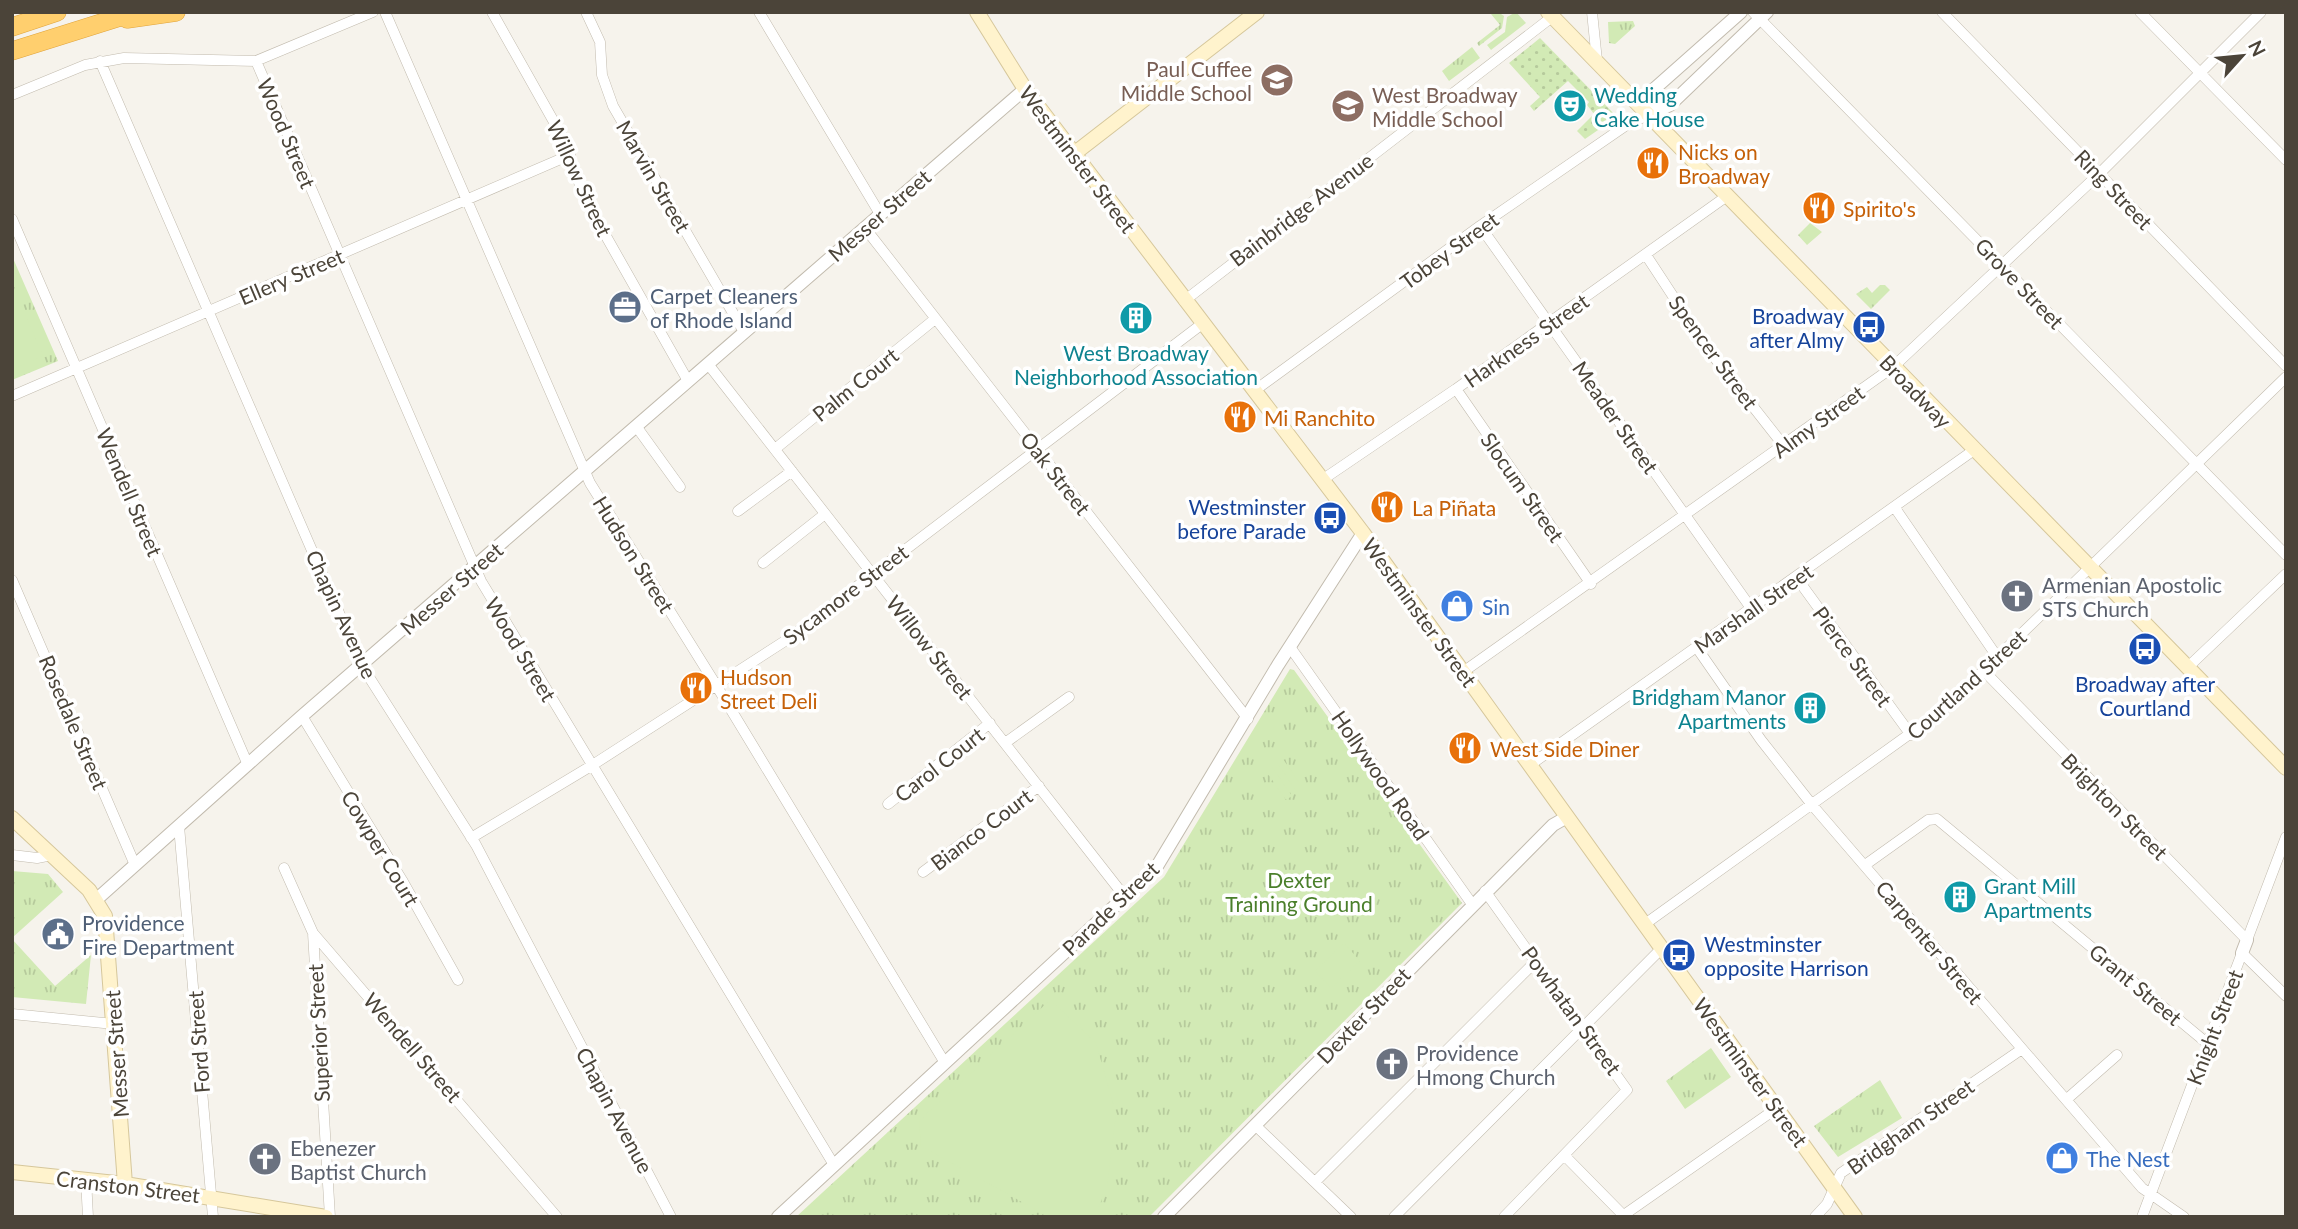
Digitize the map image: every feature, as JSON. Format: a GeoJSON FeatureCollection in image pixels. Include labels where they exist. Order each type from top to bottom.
{"type":"FeatureCollection","features":[{"type":"Feature","properties":{"kind":"highway"},"geometry":{"type":"LineString","coordinates":[[12,27],[57,12]]}},
{"type":"Feature","properties":{"kind":"highway"},"geometry":{"type":"LineString","coordinates":[[12,51],[136,12]]}},
{"type":"Feature","properties":{"kind":"highway"},"geometry":{"type":"LineString","coordinates":[[109,20],[176,12]]}},
{"type":"Feature","properties":{"kind":"main road","name":"Westminster Street"},"geometry":{"type":"LineString","coordinates":[[977,12],[1025,89],[1363,533],[1855,1217]]}},
{"type":"Feature","properties":{"kind":"main road"},"geometry":{"type":"LineString","coordinates":[[1075,153],[1257,12]]}},
{"type":"Feature","properties":{"kind":"main road","name":"Broadway"},"geometry":{"type":"LineString","coordinates":[[1550,14],[2286,768]]}},
{"type":"Feature","properties":{"kind":"main road"},"geometry":{"type":"LineString","coordinates":[[12,818],[97,898]]}},
{"type":"Feature","properties":{"kind":"main road","name":"Messer Street"},"geometry":{"type":"LineString","coordinates":[[97,898],[107,928],[125,1184]]}},
{"type":"Feature","properties":{"kind":"main road","name":"Cranston Street"},"geometry":{"type":"LineString","coordinates":[[12,1172],[125,1184],[328,1217]]}},
{"type":"Feature","properties":{"kind":"street"},"geometry":{"type":"LineString","coordinates":[[12,95],[100,61],[140,57],[256,61],[373,12]]}},
{"type":"Feature","properties":{"kind":"street","name":"Hudson Street"},"geometry":{"type":"LineString","coordinates":[[385,12],[584,472],[946,1063]]}},
{"type":"Feature","properties":{"kind":"street","name":"Willow Street"},"geometry":{"type":"LineString","coordinates":[[492,12],[570,155],[582,193],[688,381]]}},
{"type":"Feature","properties":{"kind":"street","name":"Marvin Street"},"geometry":{"type":"LineString","coordinates":[[586,12],[600,42],[602,75],[613,106],[744,332]]}},
{"type":"Feature","properties":{"kind":"street"},"geometry":{"type":"LineString","coordinates":[[759,12],[880,214]]}},
{"type":"Feature","properties":{"kind":"street"},"geometry":{"type":"LineString","coordinates":[[1592,12],[1597,62]]}},
{"type":"Feature","properties":{"kind":"street"},"geometry":{"type":"LineString","coordinates":[[1649,115],[1653,90],[1741,12]]}},
{"type":"Feature","properties":{"kind":"street","name":"Ring Street"},"geometry":{"type":"LineString","coordinates":[[1942,12],[2286,366]]}},
{"type":"Feature","properties":{"kind":"street"},"geometry":{"type":"LineString","coordinates":[[2140,12],[2286,160]]}},
{"type":"Feature","properties":{"kind":"street","name":"Almy Street"},"geometry":{"type":"LineString","coordinates":[[1463,672],[1591,584],[1893,367],[2099,173],[2261,12]]}},
{"type":"Feature","properties":{"kind":"street","name":"Bainbridge Avenue"},"geometry":{"type":"LineString","coordinates":[[1184,300],[1550,14]]}},
{"type":"Feature","properties":{"kind":"street","name":"Tobey Street"},"geometry":{"type":"LineString","coordinates":[[1254,391],[1480,226],[1631,122],[1670,105],[1760,14]]}},
{"type":"Feature","properties":{"kind":"street","name":"Grove Street"},"geometry":{"type":"LineString","coordinates":[[1760,14],[2286,555]]}},
{"type":"Feature","properties":{"kind":"street","name":"Chapin Avenue"},"geometry":{"type":"LineString","coordinates":[[100,61],[362,666],[471,838],[671,1217]]}},
{"type":"Feature","properties":{"kind":"street","name":"Wood Street"},"geometry":{"type":"LineString","coordinates":[[256,61],[475,567],[591,766],[834,1165]]}},
{"type":"Feature","properties":{"kind":"street","name":"Messer Street"},"geometry":{"type":"LineString","coordinates":[[97,898],[302,716],[1025,89]]}},
{"type":"Feature","properties":{"kind":"street","name":"Ellery Street"},"geometry":{"type":"LineString","coordinates":[[12,396],[570,155]]}},
{"type":"Feature","properties":{"kind":"street","name":"Harkness Street"},"geometry":{"type":"LineString","coordinates":[[1322,480],[1456,389],[1727,196]]}},
{"type":"Feature","properties":{"kind":"street","name":"Wendell Street"},"geometry":{"type":"LineString","coordinates":[[12,219],[248,765]]}},
{"type":"Feature","properties":{"kind":"street","name":"Meader Street"},"geometry":{"type":"LineString","coordinates":[[1480,226],[1751,608]]}},
{"type":"Feature","properties":{"kind":"street","name":"Oak Street"},"geometry":{"type":"LineString","coordinates":[[864,228],[1248,719]]}},
{"type":"Feature","properties":{"kind":"street","name":"Spencer Street"},"geometry":{"type":"LineString","coordinates":[[1646,255],[1707,348],[1784,446]]}},
{"type":"Feature","properties":{"kind":"street","name":"Palm Court"},"geometry":{"type":"LineString","coordinates":[[775,449],[936,319]]}},
{"type":"Feature","properties":{"kind":"street","name":"Sycamore Street"},"geometry":{"type":"LineString","coordinates":[[471,838],[591,766],[788,639],[1202,324]]}},
{"type":"Feature","properties":{"kind":"street","name":"Willow Street"},"geometry":{"type":"LineString","coordinates":[[708,364],[1125,897]]}},
{"type":"Feature","properties":{"kind":"street","name":"Courtland Street"},"geometry":{"type":"LineString","coordinates":[[1646,924],[1911,735],[1998,658],[2286,377]]}},
{"type":"Feature","properties":{"kind":"street","name":"Slocum Street"},"geometry":{"type":"LineString","coordinates":[[1456,389],[1591,584]]}},
{"type":"Feature","properties":{"kind":"street"},"geometry":{"type":"LineString","coordinates":[[636,426],[680,487]]}},
{"type":"Feature","properties":{"kind":"street","name":"Marshall Street"},"geometry":{"type":"LineString","coordinates":[[1530,765],[1975,450]]}},
{"type":"Feature","properties":{"kind":"street"},"geometry":{"type":"LineString","coordinates":[[738,511],[792,471]]}},
{"type":"Feature","properties":{"kind":"street"},"geometry":{"type":"LineString","coordinates":[[1895,508],[1998,658]]}},
{"type":"Feature","properties":{"kind":"street"},"geometry":{"type":"LineString","coordinates":[[763,563],[825,514]]}},
{"type":"Feature","properties":{"kind":"street","name":"Parade Street"},"geometry":{"type":"LineString","coordinates":[[778,1217],[1156,868],[1290,647],[1363,533]]}},
{"type":"Feature","properties":{"kind":"street"},"geometry":{"type":"LineString","coordinates":[[2187,668],[2286,574]]}},
{"type":"Feature","properties":{"kind":"street","name":"Pierce Street"},"geometry":{"type":"LineString","coordinates":[[1796,578],[1911,735]]}},
{"type":"Feature","properties":{"kind":"street","name":"Rosedale Street"},"geometry":{"type":"LineString","coordinates":[[12,580],[135,864]]}},
{"type":"Feature","properties":{"kind":"street","name":"Hollywood Road"},"geometry":{"type":"LineString","coordinates":[[1290,647],[1472,904]]}},
{"type":"Feature","properties":{"kind":"street","name":"Carpenter Street"},"geometry":{"type":"LineString","coordinates":[[1697,648],[1761,740],[1813,806],[2021,1049],[2150,1194],[2184,1217]]}},
{"type":"Feature","properties":{"kind":"street","name":"Brighton Street"},"geometry":{"type":"LineString","coordinates":[[1984,671],[2247,940]]}},
{"type":"Feature","properties":{"kind":"street"},"geometry":{"type":"LineString","coordinates":[[1005,743],[1069,697]]}},
{"type":"Feature","properties":{"kind":"street","name":"Cowper Court"},"geometry":{"type":"LineString","coordinates":[[302,716],[402,880],[458,980]]}},
{"type":"Feature","properties":{"kind":"street","name":"Carol Court"},"geometry":{"type":"LineString","coordinates":[[888,804],[990,723]]}},
{"type":"Feature","properties":{"kind":"street","name":"Bianco Court"},"geometry":{"type":"LineString","coordinates":[[923,872],[1038,786]]}},
{"type":"Feature","properties":{"kind":"street","name":"Dexter Street"},"geometry":{"type":"LineString","coordinates":[[1164,1217],[1485,891],[1553,825],[1567,817]]}},
{"type":"Feature","properties":{"kind":"street","name":"Grant Street"},"geometry":{"type":"LineString","coordinates":[[1865,865],[1928,820],[1937,819],[2207,1044]]}},
{"type":"Feature","properties":{"kind":"street","name":"Ford Street"},"geometry":{"type":"LineString","coordinates":[[179,826],[188,899],[210,1197],[214,1217]]}},
{"type":"Feature","properties":{"kind":"street","name":"Knight Street"},"geometry":{"type":"LineString","coordinates":[[2142,1217],[2286,837]]}},
{"type":"Feature","properties":{"kind":"street"},"geometry":{"type":"LineString","coordinates":[[12,855],[37,858],[52,855]]}},
{"type":"Feature","properties":{"kind":"street","name":"Wendell Street"},"geometry":{"type":"LineString","coordinates":[[284,868],[313,933],[557,1217]]}},
{"type":"Feature","properties":{"kind":"street","name":"Powhatan Street"},"geometry":{"type":"LineString","coordinates":[[1485,891],[1626,1090],[1504,1217]]}},
{"type":"Feature","properties":{"kind":"street","name":"Superior Street"},"geometry":{"type":"LineString","coordinates":[[313,933],[328,1217]]}},
{"type":"Feature","properties":{"kind":"street"},"geometry":{"type":"LineString","coordinates":[[1394,1217],[1662,948]]}},
{"type":"Feature","properties":{"kind":"street"},"geometry":{"type":"LineString","coordinates":[[2242,953],[2286,996]]}},
{"type":"Feature","properties":{"kind":"street"},"geometry":{"type":"LineString","coordinates":[[1315,1182],[1536,961]]}},
{"type":"Feature","properties":{"kind":"street"},"geometry":{"type":"LineString","coordinates":[[12,1014],[114,1024]]}},
{"type":"Feature","properties":{"kind":"street","name":"Bridgham Street"},"geometry":{"type":"LineString","coordinates":[[1815,1217],[1835,1189],[1841,1172],[2021,1049]]}},
{"type":"Feature","properties":{"kind":"street"},"geometry":{"type":"LineString","coordinates":[[2067,1099],[2117,1055]]}},
{"type":"Feature","properties":{"kind":"street"},"geometry":{"type":"LineString","coordinates":[[1564,1156],[1623,1216],[1777,1108]]}},
{"type":"Feature","properties":{"kind":"street"},"geometry":{"type":"LineString","coordinates":[[1256,1126],[1352,1217]]}},
{"type":"Feature","properties":{"kind":"street"},"geometry":{"type":"LineString","coordinates":[[86,1179],[88,1217]]}},
{"type":"Feature","properties":{"kind":"green space"},"geometry":{"type":"Polygon","coordinates":[[[1498,12],[1504,16],[1502,28],[1479,46],[1477,43],[1500,25],[1491,14],[1498,12]]]}},
{"type":"Feature","properties":{"kind":"green space"},"geometry":{"type":"Polygon","coordinates":[[[1516,12],[1526,23],[1491,50],[1487,45],[1505,32],[1507,17],[1516,12]]]}},
{"type":"Feature","properties":{"kind":"green space"},"geometry":{"type":"Polygon","coordinates":[[[1633,21],[1635,26],[1615,44],[1609,43],[1608,22],[1633,21]]]}},
{"type":"Feature","properties":{"kind":"green space"},"geometry":{"type":"Polygon","coordinates":[[[1540,38],[1617,117],[1585,139],[1577,131],[1594,114],[1587,105],[1589,102],[1568,81],[1534,111],[1530,106],[1540,97],[1509,63],[1540,38]]]}},
{"type":"Feature","properties":{"kind":"green space"},"geometry":{"type":"Polygon","coordinates":[[[1472,47],[1480,58],[1449,81],[1442,71],[1472,47]]]}},
{"type":"Feature","properties":{"kind":"green space"},"geometry":{"type":"Polygon","coordinates":[[[1810,223],[1822,232],[1807,245],[1798,235],[1810,223]]]}},
{"type":"Feature","properties":{"kind":"green space"},"geometry":{"type":"Polygon","coordinates":[[[12,256],[58,361],[12,380],[12,256]]]}},
{"type":"Feature","properties":{"kind":"green space"},"geometry":{"type":"Polygon","coordinates":[[[1880,285],[1885,285],[1890,290],[1871,309],[1856,294],[1867,287],[1872,293],[1880,285]]]}},
{"type":"Feature","properties":{"kind":"green space"},"geometry":{"type":"Polygon","coordinates":[[[20,302],[43,356],[14,369],[12,305],[20,302]]]}},
{"type":"Feature","properties":{"kind":"green space","name":"Dexter Training Ground"},"geometry":{"type":"Polygon","coordinates":[[[1290,669],[1294,670],[1462,903],[1149,1217],[796,1217],[1164,877],[1290,669]]]}},
{"type":"Feature","properties":{"kind":"green space"},"geometry":{"type":"Polygon","coordinates":[[[1283,759],[1303,788],[1297,792],[1277,763],[1283,759]]]}},
{"type":"Feature","properties":{"kind":"green space"},"geometry":{"type":"Polygon","coordinates":[[[1272,767],[1292,796],[1286,800],[1266,771],[1272,767]]]}},
{"type":"Feature","properties":{"kind":"green space"},"geometry":{"type":"Polygon","coordinates":[[[12,871],[48,874],[63,892],[12,938],[12,871]]]}},
{"type":"Feature","properties":{"kind":"green space"},"geometry":{"type":"Polygon","coordinates":[[[12,939],[55,986],[91,955],[86,1004],[12,997],[12,939]]]}},
{"type":"Feature","properties":{"kind":"green space"},"geometry":{"type":"Polygon","coordinates":[[[1344,943],[1360,961],[1331,988],[1315,971],[1344,943]]]}},
{"type":"Feature","properties":{"kind":"green space"},"geometry":{"type":"Polygon","coordinates":[[[1048,1002],[1055,1004],[1096,1043],[1116,1114],[1107,1186],[1095,1217],[1049,1217],[921,1146],[919,1121],[1048,1002]]]}},
{"type":"Feature","properties":{"kind":"green space"},"geometry":{"type":"Polygon","coordinates":[[[1711,1048],[1731,1077],[1685,1109],[1666,1081],[1711,1048]]]}},
{"type":"Feature","properties":{"kind":"green space"},"geometry":{"type":"Polygon","coordinates":[[[1880,1080],[1902,1118],[1838,1157],[1814,1126],[1880,1080]]]}},
{"type":"Feature","properties":{"kind":"place","name":"Paul Cuffee Middle School"},"geometry":{"type":"Point","coordinates":[1277,80]}},
{"type":"Feature","properties":{"kind":"place","name":"West Broadway Middle School"},"geometry":{"type":"Point","coordinates":[1348,106]}},
{"type":"Feature","properties":{"kind":"place","name":"Wedding Cake House"},"geometry":{"type":"Point","coordinates":[1570,106]}},
{"type":"Feature","properties":{"kind":"place","name":"Nicks on Broadway"},"geometry":{"type":"Point","coordinates":[1653,163]}},
{"type":"Feature","properties":{"kind":"place","name":"Spirito's"},"geometry":{"type":"Point","coordinates":[1819,208]}},
{"type":"Feature","properties":{"kind":"place","name":"Carpet Cleaners of Rhode Island"},"geometry":{"type":"Point","coordinates":[625,307]}},
{"type":"Feature","properties":{"kind":"place","name":"West Broadway Neighborhood Association"},"geometry":{"type":"Point","coordinates":[1136,318]}},
{"type":"Feature","properties":{"kind":"place","name":"Broadway after Almy"},"geometry":{"type":"Point","coordinates":[1869,327]}},
{"type":"Feature","properties":{"kind":"place","name":"Mi Ranchito"},"geometry":{"type":"Point","coordinates":[1240,417]}},
{"type":"Feature","properties":{"kind":"place","name":"La Piñata"},"geometry":{"type":"Point","coordinates":[1387,507]}},
{"type":"Feature","properties":{"kind":"place","name":"Westminster before Parade"},"geometry":{"type":"Point","coordinates":[1330,518]}},
{"type":"Feature","properties":{"kind":"place","name":"Armenian Apostolic STS Church"},"geometry":{"type":"Point","coordinates":[2017,596]}},
{"type":"Feature","properties":{"kind":"place","name":"Sin"},"geometry":{"type":"Point","coordinates":[1457,606]}},
{"type":"Feature","properties":{"kind":"place","name":"Broadway after Courtland"},"geometry":{"type":"Point","coordinates":[2145,649]}},
{"type":"Feature","properties":{"kind":"place","name":"Hudson Street Deli"},"geometry":{"type":"Point","coordinates":[696,688]}},
{"type":"Feature","properties":{"kind":"place","name":"Bridgham Manor Apartments"},"geometry":{"type":"Point","coordinates":[1810,708]}},
{"type":"Feature","properties":{"kind":"place","name":"West Side Diner"},"geometry":{"type":"Point","coordinates":[1465,748]}},
{"type":"Feature","properties":{"kind":"place","name":"Grant Mill Apartments"},"geometry":{"type":"Point","coordinates":[1960,897]}},
{"type":"Feature","properties":{"kind":"place","name":"Providence Fire Department"},"geometry":{"type":"Point","coordinates":[58,934]}},
{"type":"Feature","properties":{"kind":"place","name":"Westminster opposite Harrison"},"geometry":{"type":"Point","coordinates":[1679,955]}},
{"type":"Feature","properties":{"kind":"place","name":"Providence Hmong Church"},"geometry":{"type":"Point","coordinates":[1392,1064]}},
{"type":"Feature","properties":{"kind":"place","name":"The Nest"},"geometry":{"type":"Point","coordinates":[2062,1158]}},
{"type":"Feature","properties":{"kind":"place","name":"Ebenezer Baptist Church"},"geometry":{"type":"Point","coordinates":[265,1159]}}]}
